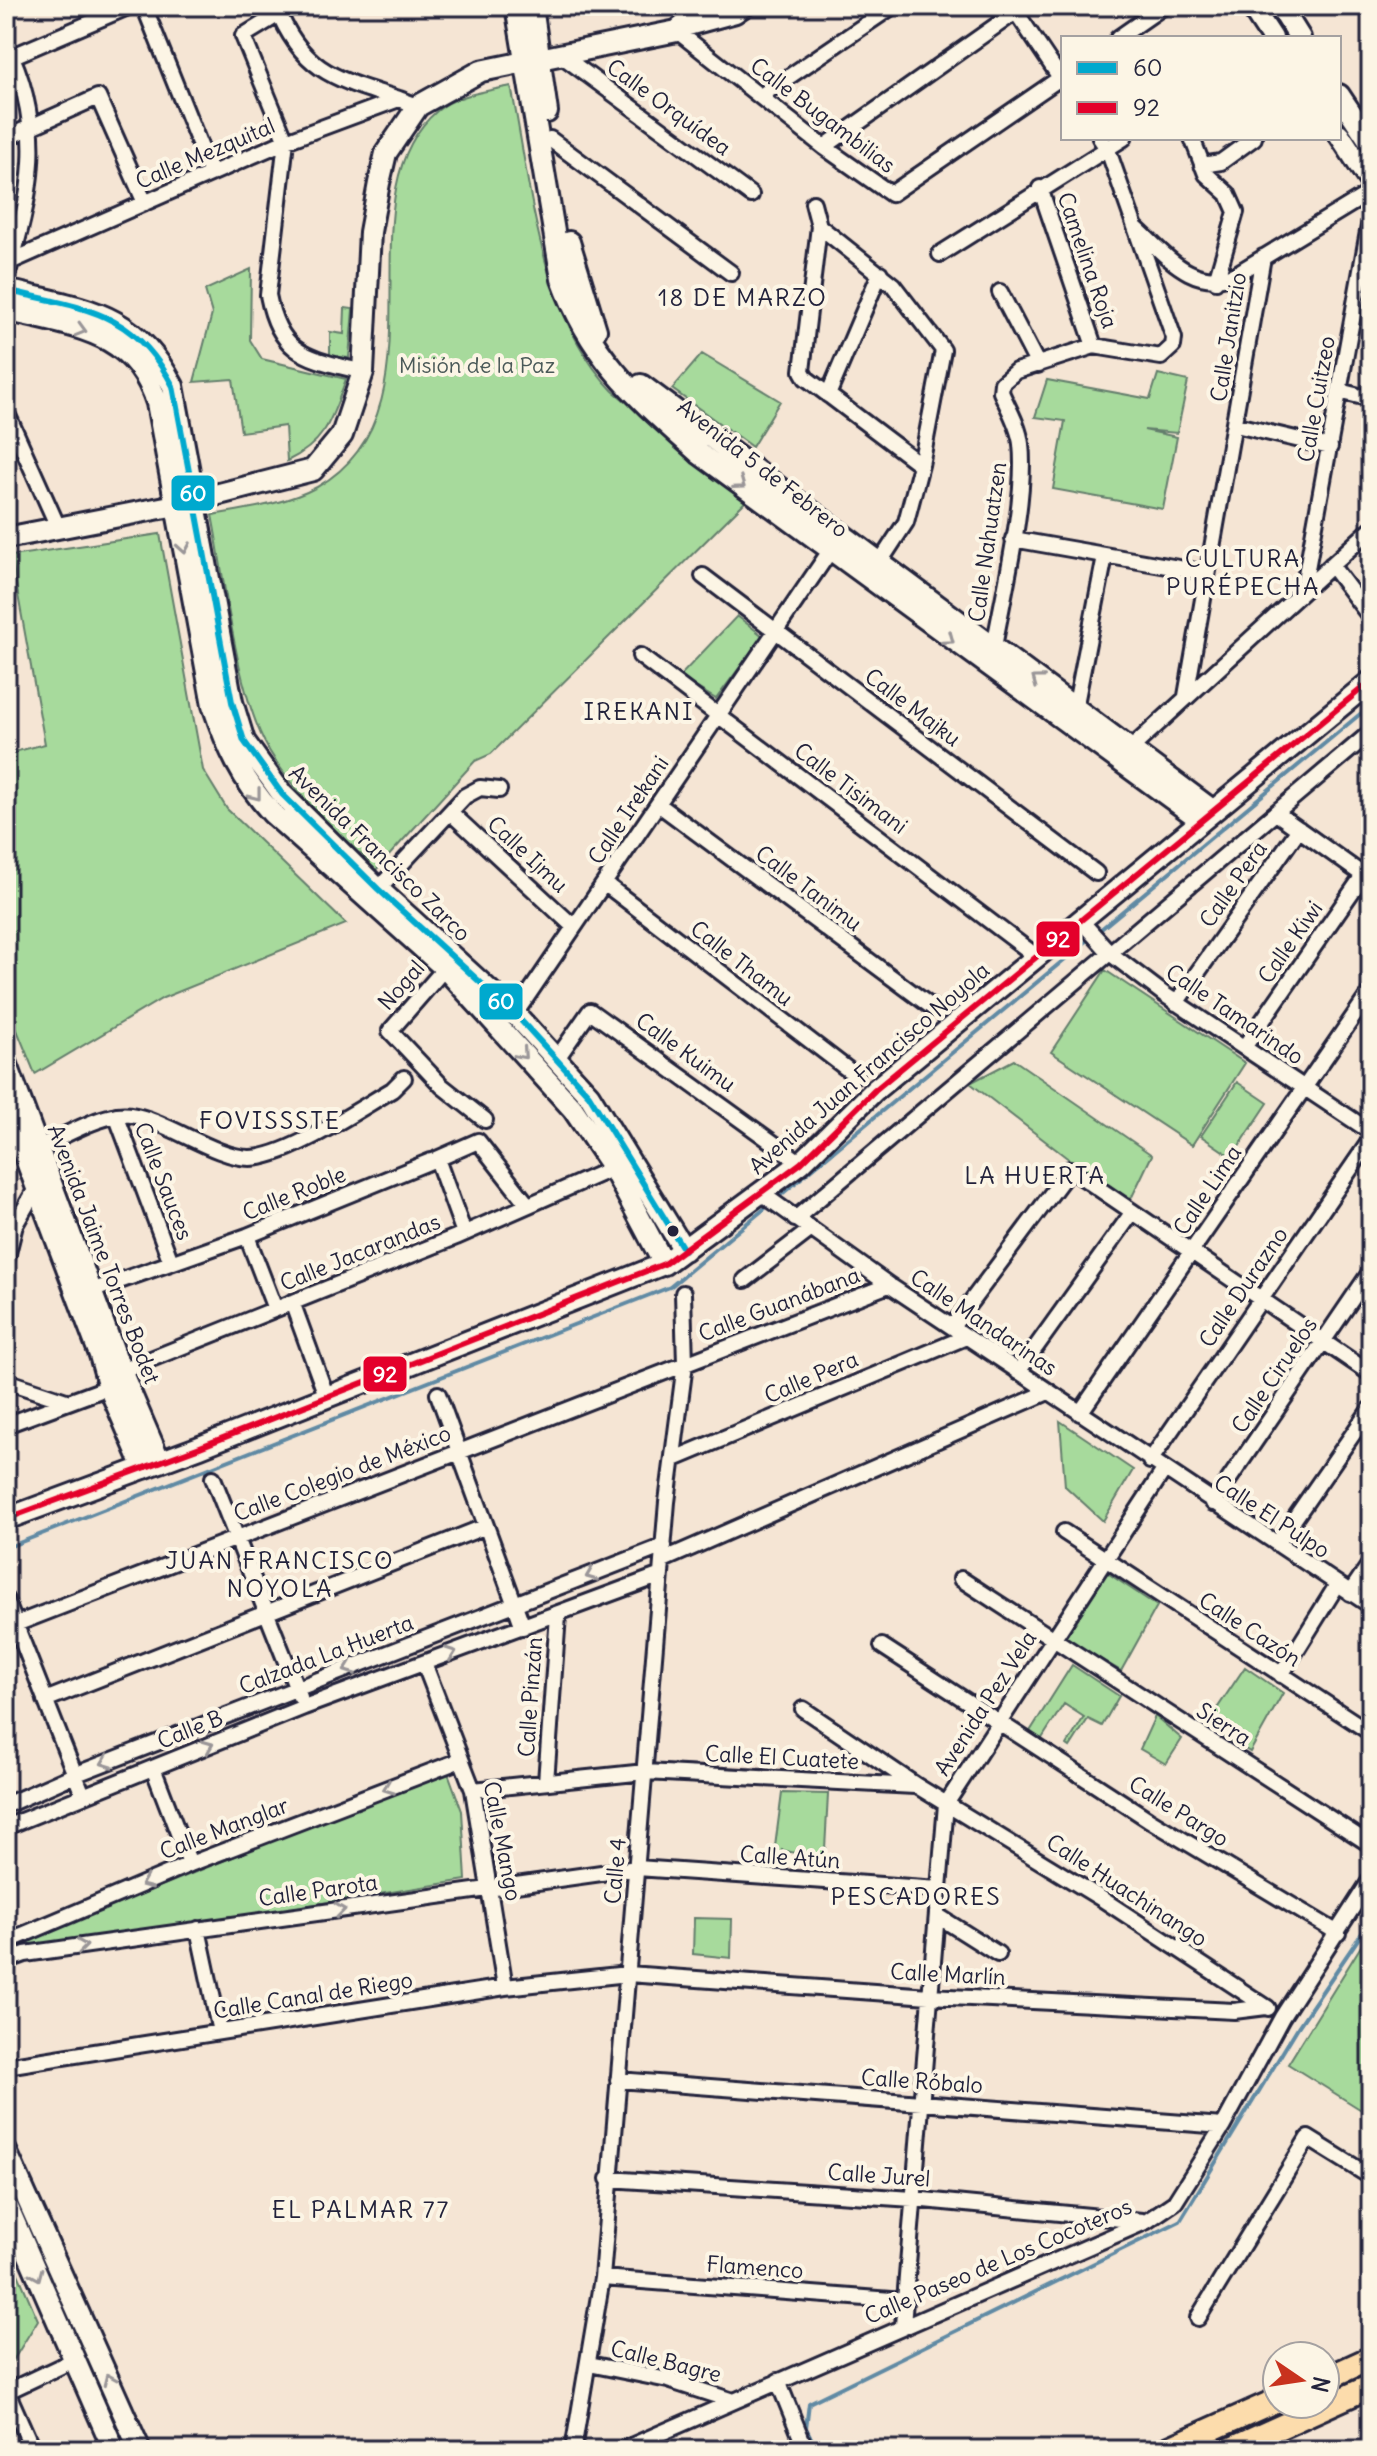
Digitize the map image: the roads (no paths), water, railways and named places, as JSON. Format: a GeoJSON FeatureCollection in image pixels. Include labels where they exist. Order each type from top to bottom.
{"type":"FeatureCollection","features":[{"type":"Feature","properties":{"kind":"main road"},"geometry":{"type":"LineString","coordinates":[[1341,2372],[1371,2358]]}},
{"type":"Feature","properties":{"kind":"main road"},"geometry":{"type":"LineString","coordinates":[[1229,2450],[1371,2386]]}},
{"type":"Feature","properties":{"kind":"main road"},"geometry":{"type":"LineString","coordinates":[[1165,2450],[1261,2407]]}},
{"type":"Feature","properties":{"kind":"street"},"geometry":{"type":"LineString","coordinates":[[6,279],[32,166],[33,126],[28,100],[8,53],[130,6]]}},
{"type":"Feature","properties":{"kind":"street"},"geometry":{"type":"LineString","coordinates":[[144,6],[211,173]]}},
{"type":"Feature","properties":{"kind":"street","name":"Avenida 5 de Febrero"},"geometry":{"type":"LineString","coordinates":[[516,6],[543,58],[562,279],[572,309],[600,358],[623,384],[705,446],[1206,815]]}},
{"type":"Feature","properties":{"kind":"street","name":"Avenida 5 de Febrero"},"geometry":{"type":"LineString","coordinates":[[532,6],[543,58],[550,139],[574,269],[603,344],[647,392],[705,446],[830,551],[874,571]]}},
{"type":"Feature","properties":{"kind":"street"},"geometry":{"type":"LineString","coordinates":[[677,31],[706,6]]}},
{"type":"Feature","properties":{"kind":"street"},"geometry":{"type":"LineString","coordinates":[[363,372],[310,359],[280,336],[273,318],[268,295],[286,141],[243,36],[278,10],[302,56],[327,73],[408,102],[481,71],[677,31],[736,15],[749,6]]}},
{"type":"Feature","properties":{"kind":"street"},"geometry":{"type":"LineString","coordinates":[[762,95],[893,6]]}},
{"type":"Feature","properties":{"kind":"street"},"geometry":{"type":"LineString","coordinates":[[1121,36],[1164,6]]}},
{"type":"Feature","properties":{"kind":"street"},"geometry":{"type":"LineString","coordinates":[[1251,6],[1265,35]]}},
{"type":"Feature","properties":{"kind":"street"},"geometry":{"type":"LineString","coordinates":[[1282,7],[1299,36]]}},
{"type":"Feature","properties":{"kind":"street"},"geometry":{"type":"LineString","coordinates":[[824,147],[1017,8],[1061,77]]}},
{"type":"Feature","properties":{"kind":"street","name":"Calle Bugambilias"},"geometry":{"type":"LineString","coordinates":[[677,31],[762,95],[824,147],[891,194],[1061,80]]}},
{"type":"Feature","properties":{"kind":"street","name":"Calle Orquídea"},"geometry":{"type":"LineString","coordinates":[[543,58],[751,195]]}},
{"type":"Feature","properties":{"kind":"street"},"geometry":{"type":"LineString","coordinates":[[6,138],[98,97],[145,203]]}},
{"type":"Feature","properties":{"kind":"street"},"geometry":{"type":"LineString","coordinates":[[1341,98],[1371,143]]}},
{"type":"Feature","properties":{"kind":"street"},"geometry":{"type":"LineString","coordinates":[[6,538],[186,502],[313,470],[342,435],[363,372],[370,232],[386,153],[408,102]]}},
{"type":"Feature","properties":{"kind":"street","name":"Calle Mezquital"},"geometry":{"type":"LineString","coordinates":[[12,261],[286,141],[408,102]]}},
{"type":"Feature","properties":{"kind":"street"},"geometry":{"type":"LineString","coordinates":[[1341,137],[1371,183]]}},
{"type":"Feature","properties":{"kind":"street"},"geometry":{"type":"LineString","coordinates":[[550,139],[731,273]]}},
{"type":"Feature","properties":{"kind":"street"},"geometry":{"type":"LineString","coordinates":[[1193,140],[1206,174],[1228,194],[1236,212],[1216,281]]}},
{"type":"Feature","properties":{"kind":"street"},"geometry":{"type":"LineString","coordinates":[[1202,165],[1221,162],[1251,140]]}},
{"type":"Feature","properties":{"kind":"street"},"geometry":{"type":"LineString","coordinates":[[940,254],[1104,144],[1174,338],[1173,346],[1161,357],[1094,346]]}},
{"type":"Feature","properties":{"kind":"street","name":"Camelina Roja"},"geometry":{"type":"LineString","coordinates":[[1040,188],[1094,346]]}},
{"type":"Feature","properties":{"kind":"street"},"geometry":{"type":"LineString","coordinates":[[1133,225],[1183,271],[1193,277],[1216,281],[1236,274],[1371,192]]}},
{"type":"Feature","properties":{"kind":"street"},"geometry":{"type":"LineString","coordinates":[[813,203],[819,226],[802,371],[806,378],[921,465]]}},
{"type":"Feature","properties":{"kind":"street","name":"Calle Cuitzeo"},"geometry":{"type":"LineString","coordinates":[[1303,591],[1371,215]]}},
{"type":"Feature","properties":{"kind":"street"},"geometry":{"type":"LineString","coordinates":[[819,226],[880,273],[943,350],[921,465],[906,522],[874,571]]}},
{"type":"Feature","properties":{"kind":"street","name":"Calle Janitzio"},"geometry":{"type":"LineString","coordinates":[[1186,696],[1236,425],[1263,257]]}},
{"type":"Feature","properties":{"kind":"street"},"geometry":{"type":"LineString","coordinates":[[828,395],[880,273]]}},
{"type":"Feature","properties":{"kind":"street","name":"Avenida Francisco Zarco"},"geometry":{"type":"LineString","coordinates":[[6,290],[96,312],[139,336],[158,357],[173,386],[213,705],[229,752],[251,790],[272,813],[445,968],[573,1109],[613,1168],[664,1264]]}},
{"type":"Feature","properties":{"kind":"street"},"geometry":{"type":"LineString","coordinates":[[1000,292],[1038,365]]}},
{"type":"Feature","properties":{"kind":"street","name":"Avenida Francisco Zarco"},"geometry":{"type":"LineString","coordinates":[[6,310],[91,332],[112,340],[135,358],[150,379],[186,502],[232,702],[244,741],[282,794],[378,889],[558,1057],[589,1095],[684,1250]]}},
{"type":"Feature","properties":{"kind":"street","name":"Calle Nahuatzen"},"geometry":{"type":"LineString","coordinates":[[988,655],[1013,539],[1021,441],[1001,392],[1002,383],[1016,371],[1094,346]]}},
{"type":"Feature","properties":{"kind":"street"},"geometry":{"type":"LineString","coordinates":[[1339,391],[1371,399]]}},
{"type":"Feature","properties":{"kind":"street"},"geometry":{"type":"LineString","coordinates":[[6,411],[11,432],[58,527]]}},
{"type":"Feature","properties":{"kind":"street","name":"Calle Janitzio"},"geometry":{"type":"LineString","coordinates":[[1236,425],[1330,447]]}},
{"type":"Feature","properties":{"kind":"street"},"geometry":{"type":"LineString","coordinates":[[1124,755],[1371,529]]}},
{"type":"Feature","properties":{"kind":"street"},"geometry":{"type":"LineString","coordinates":[[1013,539],[1207,573]]}},
{"type":"Feature","properties":{"kind":"street","name":"Calle Irekani"},"geometry":{"type":"LineString","coordinates":[[515,1014],[830,551]]}},
{"type":"Feature","properties":{"kind":"street"},"geometry":{"type":"LineString","coordinates":[[1075,709],[1105,556]]}},
{"type":"Feature","properties":{"kind":"street"},"geometry":{"type":"LineString","coordinates":[[1331,565],[1371,618]]}},
{"type":"Feature","properties":{"kind":"street","name":"Calle Majku"},"geometry":{"type":"LineString","coordinates":[[703,576],[1096,873]]}},
{"type":"Feature","properties":{"kind":"street","name":"Avenida 5 de Febrero"},"geometry":{"type":"LineString","coordinates":[[988,655],[1075,709],[1124,755]]}},
{"type":"Feature","properties":{"kind":"street","name":"Calle Tisimani"},"geometry":{"type":"LineString","coordinates":[[640,656],[1036,956]]}},
{"type":"Feature","properties":{"kind":"street","name":"Avenida Juan Francisco Noyola"},"geometry":{"type":"LineString","coordinates":[[6,1519],[152,1465],[664,1264],[765,1196],[875,1090],[1036,956],[1086,926],[1206,815],[1371,681]]}},
{"type":"Feature","properties":{"kind":"street"},"geometry":{"type":"LineString","coordinates":[[790,1215],[1371,732]]}},
{"type":"Feature","properties":{"kind":"street"},"geometry":{"type":"LineString","coordinates":[[378,889],[465,796],[480,788],[499,790]]}},
{"type":"Feature","properties":{"kind":"street","name":"Calle Tanimu"},"geometry":{"type":"LineString","coordinates":[[658,804],[933,1008]]}},
{"type":"Feature","properties":{"kind":"street","name":"Calle Ijmu"},"geometry":{"type":"LineString","coordinates":[[451,813],[574,927]]}},
{"type":"Feature","properties":{"kind":"street"},"geometry":{"type":"LineString","coordinates":[[1276,813],[1368,873]]}},
{"type":"Feature","properties":{"kind":"street","name":"Calle Pera"},"geometry":{"type":"LineString","coordinates":[[1176,1003],[1299,829]]}},
{"type":"Feature","properties":{"kind":"street","name":"Calle Kiwi"},"geometry":{"type":"LineString","coordinates":[[1245,1046],[1368,873]]}},
{"type":"Feature","properties":{"kind":"street","name":"Calle Thamu"},"geometry":{"type":"LineString","coordinates":[[604,883],[855,1075]]}},
{"type":"Feature","properties":{"kind":"street","name":"Calle Tamarindo"},"geometry":{"type":"LineString","coordinates":[[1086,926],[1108,950],[1176,1003],[1371,1132]]}},
{"type":"Feature","properties":{"kind":"street","name":"Nogal"},"geometry":{"type":"LineString","coordinates":[[445,968],[390,1031],[442,1086],[485,1120]]}},
{"type":"Feature","properties":{"kind":"street","name":"Calle Lima"},"geometry":{"type":"LineString","coordinates":[[1080,1413],[1371,991]]}},
{"type":"Feature","properties":{"kind":"street","name":"Calle Kuimu"},"geometry":{"type":"LineString","coordinates":[[558,1057],[590,1011],[801,1163]]}},
{"type":"Feature","properties":{"kind":"street","name":"Avenida Jaime Torres Bodet"},"geometry":{"type":"LineString","coordinates":[[6,1062],[38,1147],[63,1233]]}},
{"type":"Feature","properties":{"kind":"street"},"geometry":{"type":"LineString","coordinates":[[38,1147],[116,1115],[134,1114],[247,1158],[273,1156],[392,1090],[404,1078]]}},
{"type":"Feature","properties":{"kind":"street"},"geometry":{"type":"LineString","coordinates":[[573,1109],[589,1095]]}},
{"type":"Feature","properties":{"kind":"street","name":"Avenida Jaime Torres Bodet"},"geometry":{"type":"LineString","coordinates":[[6,1106],[38,1185],[63,1233],[91,1302],[115,1379],[152,1465]]}},
{"type":"Feature","properties":{"kind":"street","name":"Calle Sauces"},"geometry":{"type":"LineString","coordinates":[[116,1115],[171,1262]]}},
{"type":"Feature","properties":{"kind":"street","name":"Calle Durazno"},"geometry":{"type":"LineString","coordinates":[[1150,1461],[1371,1139]]}},
{"type":"Feature","properties":{"kind":"street","name":"Calle Roble"},"geometry":{"type":"LineString","coordinates":[[91,1302],[171,1262],[247,1236],[478,1141],[528,1205]]}},
{"type":"Feature","properties":{"kind":"street"},"geometry":{"type":"LineString","coordinates":[[434,1160],[464,1233]]}},
{"type":"Feature","properties":{"kind":"street","name":"Calle Jacarandas"},"geometry":{"type":"LineString","coordinates":[[6,1425],[613,1168]]}},
{"type":"Feature","properties":{"kind":"street"},"geometry":{"type":"LineString","coordinates":[[952,1327],[1070,1169],[1259,1302],[1371,1374]]}},
{"type":"Feature","properties":{"kind":"street"},"geometry":{"type":"LineString","coordinates":[[6,1261],[15,1225],[38,1185]]}},
{"type":"Feature","properties":{"kind":"street","name":"Calle Mandarinas"},"geometry":{"type":"LineString","coordinates":[[765,1196],[889,1285],[1150,1461]]}},
{"type":"Feature","properties":{"kind":"street"},"geometry":{"type":"LineString","coordinates":[[1018,1372],[1132,1213]]}},
{"type":"Feature","properties":{"kind":"street"},"geometry":{"type":"LineString","coordinates":[[745,1280],[810,1230]]}},
{"type":"Feature","properties":{"kind":"street"},"geometry":{"type":"LineString","coordinates":[[247,1236],[275,1309]]}},
{"type":"Feature","properties":{"kind":"street","name":"Calle Ciruelos"},"geometry":{"type":"LineString","coordinates":[[1213,1503],[1371,1271]]}},
{"type":"Feature","properties":{"kind":"street","name":"Calle Guanábana"},"geometry":{"type":"LineString","coordinates":[[685,1364],[889,1285]]}},
{"type":"Feature","properties":{"kind":"street","name":"Calle 4"},"geometry":{"type":"LineString","coordinates":[[573,2450],[602,2278],[608,2179],[663,1560],[685,1364],[683,1293]]}},
{"type":"Feature","properties":{"kind":"street"},"geometry":{"type":"LineString","coordinates":[[292,1302],[326,1395]]}},
{"type":"Feature","properties":{"kind":"street","name":"Calle Pera"},"geometry":{"type":"LineString","coordinates":[[674,1459],[966,1337]]}},
{"type":"Feature","properties":{"kind":"street","name":"Calle Colegio de México"},"geometry":{"type":"LineString","coordinates":[[16,1624],[685,1364]]}},
{"type":"Feature","properties":{"kind":"street"},"geometry":{"type":"LineString","coordinates":[[6,1381],[66,1401]]}},
{"type":"Feature","properties":{"kind":"street","name":"Calzada La Huerta"},"geometry":{"type":"LineString","coordinates":[[6,1805],[74,1775],[514,1606],[663,1560],[1048,1392]]}},
{"type":"Feature","properties":{"kind":"street"},"geometry":{"type":"LineString","coordinates":[[438,1394],[523,1627]]}},
{"type":"Feature","properties":{"kind":"street"},"geometry":{"type":"LineString","coordinates":[[1277,1544],[1371,1408]]}},
{"type":"Feature","properties":{"kind":"street","name":"Calle El Pulpo"},"geometry":{"type":"LineString","coordinates":[[1150,1461],[1371,1606]]}},
{"type":"Feature","properties":{"kind":"street","name":"Avenida Pez Vela"},"geometry":{"type":"LineString","coordinates":[[903,2325],[946,1804],[1164,1470]]}},
{"type":"Feature","properties":{"kind":"street"},"geometry":{"type":"LineString","coordinates":[[213,1478],[304,1707]]}},
{"type":"Feature","properties":{"kind":"street"},"geometry":{"type":"LineString","coordinates":[[45,1700],[484,1527]]}},
{"type":"Feature","properties":{"kind":"street","name":"Calle Cazón"},"geometry":{"type":"LineString","coordinates":[[1064,1532],[1371,1733]]}},
{"type":"Feature","properties":{"kind":"street","name":"Calle B"},"geometry":{"type":"LineString","coordinates":[[6,1827],[304,1707],[558,1615],[663,1560]]}},
{"type":"Feature","properties":{"kind":"street"},"geometry":{"type":"LineString","coordinates":[[1281,1675],[1344,1589],[1371,1562]]}},
{"type":"Feature","properties":{"kind":"street","name":"Sierra"},"geometry":{"type":"LineString","coordinates":[[961,1579],[1371,1845]]}},
{"type":"Feature","properties":{"kind":"street"},"geometry":{"type":"LineString","coordinates":[[6,1600],[83,1795]]}},
{"type":"Feature","properties":{"kind":"street","name":"Calle Pinzán"},"geometry":{"type":"LineString","coordinates":[[546,1782],[558,1615]]}},
{"type":"Feature","properties":{"kind":"street","name":"Calle Pargo"},"geometry":{"type":"LineString","coordinates":[[882,1646],[1148,1819],[1338,1933]]}},
{"type":"Feature","properties":{"kind":"street","name":"Calle Mango"},"geometry":{"type":"LineString","coordinates":[[424,1663],[473,1790],[492,1889],[505,1987]]}},
{"type":"Feature","properties":{"kind":"street","name":"Calle Huachinango"},"geometry":{"type":"LineString","coordinates":[[803,1709],[917,1786],[1102,1899],[1282,2017]]}},
{"type":"Feature","properties":{"kind":"street","name":"Calle Manglar"},"geometry":{"type":"LineString","coordinates":[[13,1939],[190,1864],[461,1760]]}},
{"type":"Feature","properties":{"kind":"street"},"geometry":{"type":"LineString","coordinates":[[153,1768],[190,1864]]}},
{"type":"Feature","properties":{"kind":"street","name":"Calle El Cuatete"},"geometry":{"type":"LineString","coordinates":[[473,1790],[645,1772],[917,1786]]}},
{"type":"Feature","properties":{"kind":"street","name":"Calle Parota"},"geometry":{"type":"LineString","coordinates":[[6,1961],[25,1954],[637,1868]]}},
{"type":"Feature","properties":{"kind":"street","name":"Calle Atún"},"geometry":{"type":"LineString","coordinates":[[637,1868],[939,1889]]}},
{"type":"Feature","properties":{"kind":"street","name":"Calle Paseo de Los Cocoteros"},"geometry":{"type":"LineString","coordinates":[[622,2450],[1147,2221],[1175,2202],[1223,2126],[1282,2017],[1371,1879]]}},
{"type":"Feature","properties":{"kind":"street"},"geometry":{"type":"LineString","coordinates":[[938,1916],[998,1954]]}},
{"type":"Feature","properties":{"kind":"street"},"geometry":{"type":"LineString","coordinates":[[198,1929],[220,2032]]}},
{"type":"Feature","properties":{"kind":"street"},"geometry":{"type":"LineString","coordinates":[[13,1939],[25,1954]]}},
{"type":"Feature","properties":{"kind":"street","name":"Calle Marlín"},"geometry":{"type":"LineString","coordinates":[[628,1974],[929,1996],[1234,2011],[1266,2007]]}},
{"type":"Feature","properties":{"kind":"street","name":"Calle Canal de Riego"},"geometry":{"type":"LineString","coordinates":[[6,2066],[505,1987],[628,1974]]}},
{"type":"Feature","properties":{"kind":"street","name":"Calle Róbalo"},"geometry":{"type":"LineString","coordinates":[[618,2080],[921,2104],[1098,2114],[1223,2126]]}},
{"type":"Feature","properties":{"kind":"street"},"geometry":{"type":"LineString","coordinates":[[1198,2318],[1308,2138],[1371,2177]]}},
{"type":"Feature","properties":{"kind":"street"},"geometry":{"type":"LineString","coordinates":[[6,2151],[140,2450]]}},
{"type":"Feature","properties":{"kind":"street","name":"Calle Jurel"},"geometry":{"type":"LineString","coordinates":[[608,2179],[913,2199],[1147,2221]]}},
{"type":"Feature","properties":{"kind":"street"},"geometry":{"type":"LineString","coordinates":[[6,2203],[114,2450]]}},
{"type":"Feature","properties":{"kind":"street","name":"Flamenco"},"geometry":{"type":"LineString","coordinates":[[602,2278],[905,2301]]}},
{"type":"Feature","properties":{"kind":"street"},"geometry":{"type":"LineString","coordinates":[[33,2450],[6,2391],[74,2360]]}},
{"type":"Feature","properties":{"kind":"street","name":"Calle Bagre"},"geometry":{"type":"LineString","coordinates":[[589,2364],[668,2380],[733,2401]]}},
{"type":"Feature","properties":{"kind":"street"},"geometry":{"type":"LineString","coordinates":[[778,2381],[806,2450]]}},
{"type":"Feature","properties":{"kind":"waterway"},"geometry":{"type":"LineString","coordinates":[[776,1199],[1371,705]]}},
{"type":"Feature","properties":{"kind":"waterway"},"geometry":{"type":"LineString","coordinates":[[6,1548],[670,1287],[769,1205]]}},
{"type":"Feature","properties":{"kind":"waterway"},"geometry":{"type":"LineString","coordinates":[[817,2450],[806,2428],[809,2403],[1180,2221],[1298,2027],[1371,1920]]}},
{"type":"Feature","properties":{"kind":"district","name":"18 DE MARZO"},"geometry":{"type":"Point","coordinates":[743,298]}},
{"type":"Feature","properties":{"kind":"district","name":"CULTURA PURÉPECHA"},"geometry":{"type":"Point","coordinates":[1243,573]}},
{"type":"Feature","properties":{"kind":"district","name":"IREKANI"},"geometry":{"type":"Point","coordinates":[639,712]}},
{"type":"Feature","properties":{"kind":"district","name":"FOVISSSTE"},"geometry":{"type":"Point","coordinates":[270,1121]}},
{"type":"Feature","properties":{"kind":"district","name":"LA HUERTA"},"geometry":{"type":"Point","coordinates":[1035,1176]}},
{"type":"Feature","properties":{"kind":"district","name":"JUAN FRANCISCO NOYOLA"},"geometry":{"type":"Point","coordinates":[280,1575]}},
{"type":"Feature","properties":{"kind":"district","name":"PESCADORES"},"geometry":{"type":"Point","coordinates":[916,1897]}},
{"type":"Feature","properties":{"kind":"district","name":"EL PALMAR 77"},"geometry":{"type":"Point","coordinates":[361,2210]}},
{"type":"Feature","properties":{"kind":"park label","name":"Misión de la Paz"},"geometry":{"type":"Point","coordinates":[477,365]}}]}
